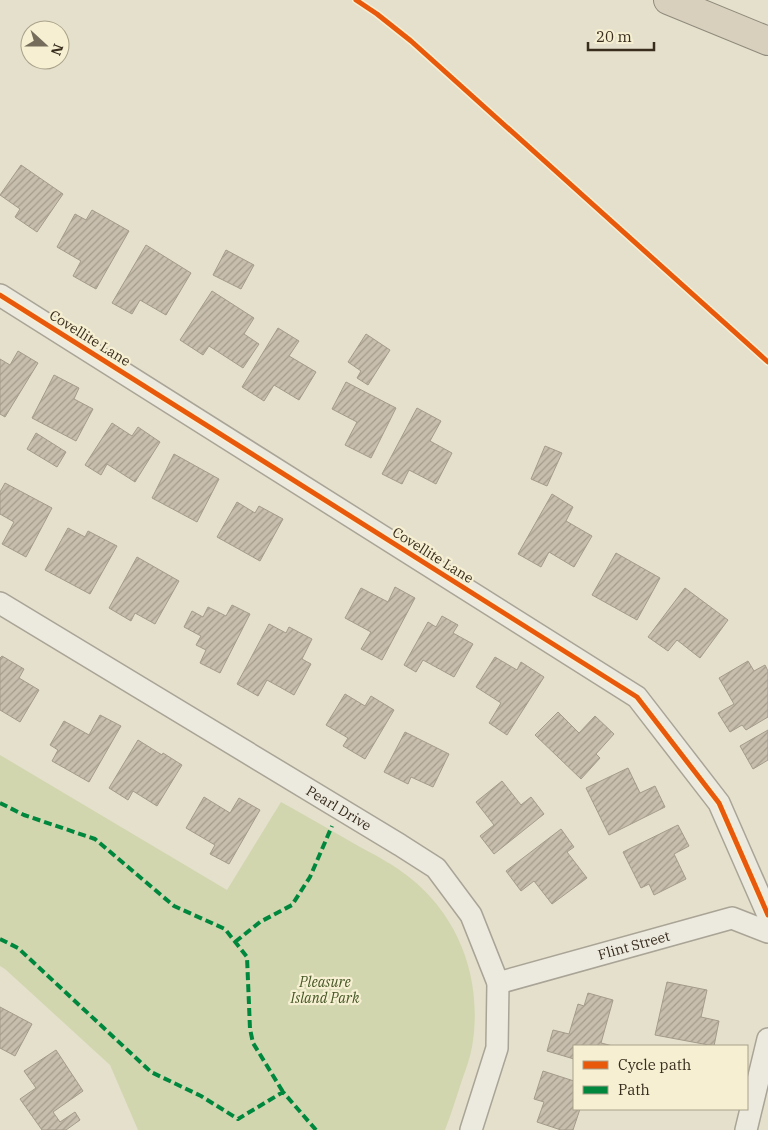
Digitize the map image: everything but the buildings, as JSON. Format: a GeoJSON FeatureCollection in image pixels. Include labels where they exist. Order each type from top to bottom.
{"type":"FeatureCollection","features":[{"type":"Feature","properties":{"kind":"highway"},"geometry":{"type":"LineString","coordinates":[[668,0],[768,41]]}},
{"type":"Feature","properties":{"kind":"street","name":"Covellite Lane"},"geometry":{"type":"LineString","coordinates":[[0,295],[637,697],[718,803],[768,915]]}},
{"type":"Feature","properties":{"kind":"street","name":"Pearl Drive"},"geometry":{"type":"LineString","coordinates":[[0,603],[436,868],[471,915],[498,983],[497,1048],[471,1130]]}},
{"type":"Feature","properties":{"kind":"street","name":"Flint Street"},"geometry":{"type":"LineString","coordinates":[[498,983],[732,918],[768,932]]}},
{"type":"Feature","properties":{"kind":"street"},"geometry":{"type":"LineString","coordinates":[[746,1130],[768,1039]]}},
{"type":"Feature","properties":{"kind":"green space","name":"Pleasure Island Park"},"geometry":{"type":"Polygon","coordinates":[[[0,755],[227,890],[281,802],[385,861],[409,877],[427,893],[455,932],[471,975],[475,1023],[471,1052],[445,1130],[138,1130],[110,1065],[0,966],[0,755]]]}},
{"type":"Feature","properties":{"kind":"marked path"},"geometry":{"type":"LineString","coordinates":[[0,803],[24,815],[95,839],[174,906],[225,929],[247,957],[250,1029],[253,1043],[283,1092]]}},
{"type":"Feature","properties":{"kind":"marked path"},"geometry":{"type":"LineString","coordinates":[[235,942],[260,922],[292,905],[310,877],[332,826]]}},
{"type":"Feature","properties":{"kind":"marked path"},"geometry":{"type":"LineString","coordinates":[[0,939],[18,948],[151,1072],[201,1096],[238,1119],[283,1092],[316,1130]]}},
{"type":"Feature","properties":{"kind":"cycle path"},"geometry":{"type":"LineString","coordinates":[[356,0],[411,41],[768,362]]}},
{"type":"Feature","properties":{"kind":"cycle path"},"geometry":{"type":"LineString","coordinates":[[0,295],[637,697],[719,803],[768,915]]}}]}
